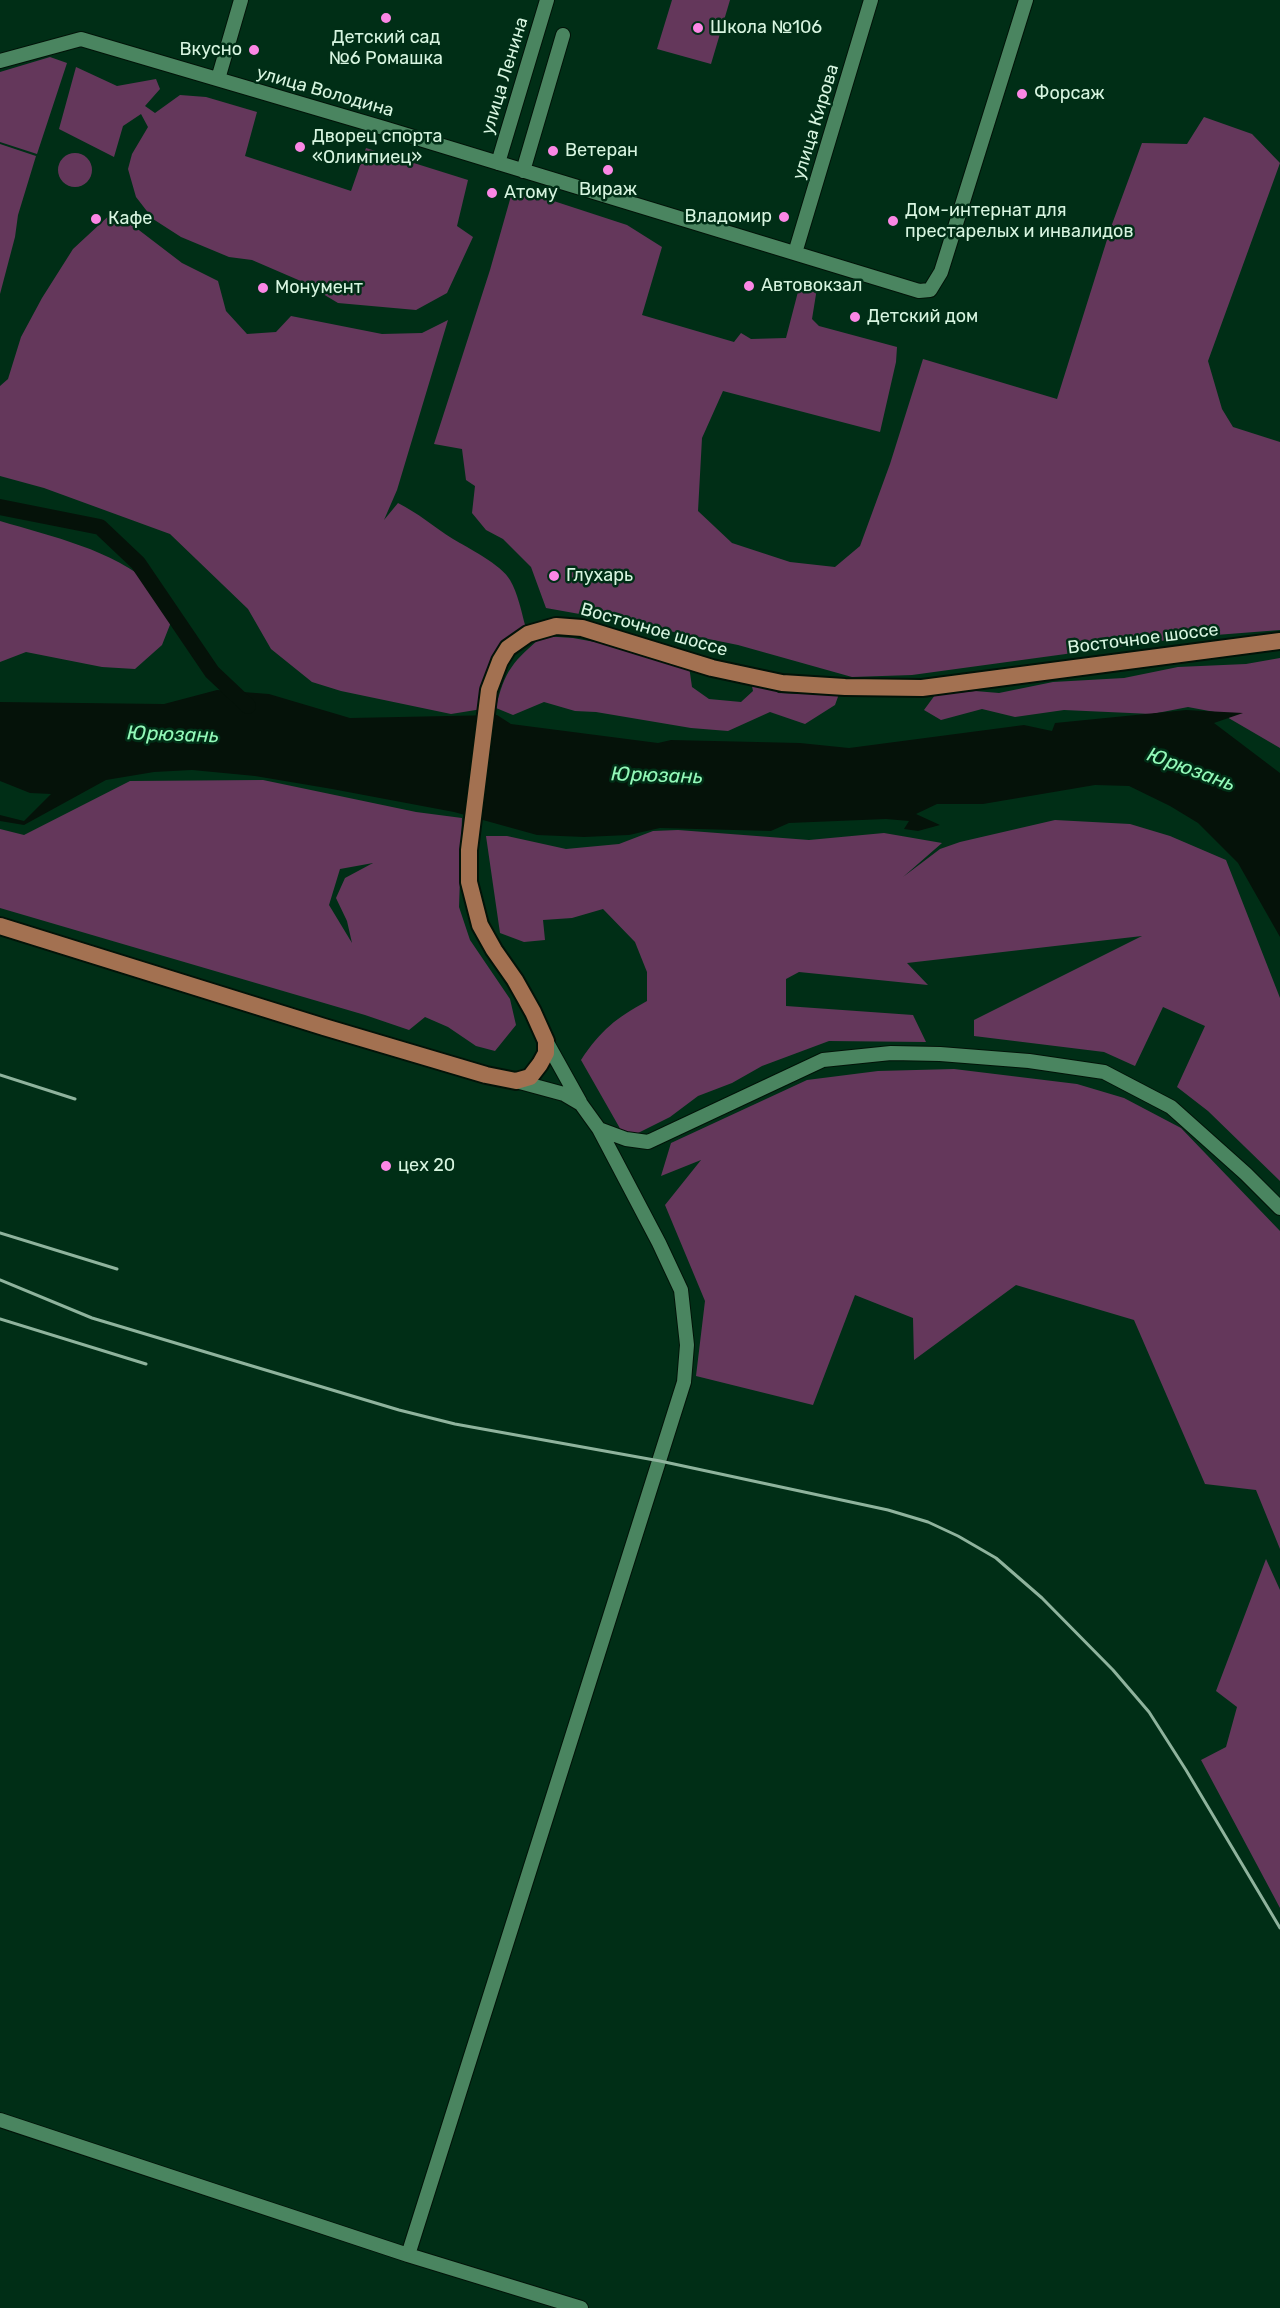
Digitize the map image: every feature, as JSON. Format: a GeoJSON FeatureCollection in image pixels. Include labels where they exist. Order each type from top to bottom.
{"type":"FeatureCollection","features":[{"type":"Feature","properties":{"kind":"main road","name":"Восточное шоссе"},"geometry":{"type":"LineString","coordinates":[[546,1041],[529,1004],[480,925],[469,882],[469,850],[489,690],[500,661],[508,648],[528,634],[556,626],[582,628],[712,668],[782,682],[845,687],[922,688],[1280,641]]}},
{"type":"Feature","properties":{"kind":"main road"},"geometry":{"type":"LineString","coordinates":[[0,926],[486,1075],[516,1081],[530,1077],[546,1053],[546,1041]]}},
{"type":"Feature","properties":{"kind":"street"},"geometry":{"type":"LineString","coordinates":[[218,80],[241,0]]}},
{"type":"Feature","properties":{"kind":"street","name":"улица Ленина"},"geometry":{"type":"LineString","coordinates":[[498,163],[547,0]]}},
{"type":"Feature","properties":{"kind":"street","name":"улица Кирова"},"geometry":{"type":"LineString","coordinates":[[795,254],[871,0]]}},
{"type":"Feature","properties":{"kind":"street","name":"улица Володина"},"geometry":{"type":"LineString","coordinates":[[0,61],[81,39],[919,291],[930,290],[941,272],[1026,0]]}},
{"type":"Feature","properties":{"kind":"street"},"geometry":{"type":"LineString","coordinates":[[523,171],[563,35]]}},
{"type":"Feature","properties":{"kind":"street","name":"Восточное шоссе"},"geometry":{"type":"LineString","coordinates":[[408,2254],[684,1382],[687,1345],[681,1290],[664,1252],[599,1129],[581,1104],[546,1041]]}},
{"type":"Feature","properties":{"kind":"street"},"geometry":{"type":"LineString","coordinates":[[599,1129],[627,1139],[648,1142],[823,1060],[891,1053],[940,1054],[1029,1062],[1104,1072],[1171,1107],[1246,1174],[1280,1208]]}},
{"type":"Feature","properties":{"kind":"street"},"geometry":{"type":"LineString","coordinates":[[516,1081],[564,1094],[581,1104]]}},
{"type":"Feature","properties":{"kind":"street"},"geometry":{"type":"LineString","coordinates":[[0,2120],[408,2254],[581,2308]]}},
{"type":"Feature","properties":{"kind":"shaded area"},"geometry":{"type":"Polygon","coordinates":[[[672,0],[730,0],[711,64],[657,49],[672,0]]]}},
{"type":"Feature","properties":{"kind":"shaded area"},"geometry":{"type":"Polygon","coordinates":[[[50,57],[67,63],[37,154],[0,142],[0,72],[50,57]]]}},
{"type":"Feature","properties":{"kind":"shaded area"},"geometry":{"type":"Polygon","coordinates":[[[76,67],[117,86],[156,79],[160,89],[145,106],[155,113],[180,95],[206,97],[257,112],[245,156],[351,191],[366,148],[468,180],[457,226],[473,237],[447,293],[416,310],[338,303],[303,282],[252,260],[229,257],[181,237],[153,219],[136,197],[128,169],[132,154],[148,127],[141,114],[123,126],[114,157],[59,129],[76,67]]]}},
{"type":"Feature","properties":{"kind":"shaded area"},"geometry":{"type":"Polygon","coordinates":[[[1204,117],[1252,134],[1280,163],[1208,361],[1222,409],[1233,427],[1280,442],[1280,630],[1190,637],[912,675],[852,677],[738,645],[546,608],[531,567],[503,539],[486,530],[472,513],[475,486],[466,480],[462,449],[434,444],[490,270],[511,196],[523,191],[627,225],[662,247],[642,315],[734,342],[741,333],[751,339],[786,338],[800,284],[817,288],[812,319],[819,326],[897,347],[896,362],[880,432],[723,391],[702,438],[698,511],[732,543],[790,562],[835,567],[860,546],[890,464],[923,359],[1057,399],[1111,227],[1142,143],[1187,144],[1204,117]]]}},
{"type":"Feature","properties":{"kind":"shaded area"},"geometry":{"type":"Polygon","coordinates":[[[0,144],[36,156],[18,215],[15,237],[0,294],[0,144]]]}},
{"type":"Feature","properties":{"kind":"shaded area"},"geometry":{"type":"Polygon","coordinates":[[[75,153],[87,158],[92,170],[87,182],[75,187],[63,182],[58,170],[63,158],[75,153]]]}},
{"type":"Feature","properties":{"kind":"shaded area"},"geometry":{"type":"Polygon","coordinates":[[[114,211],[182,263],[218,281],[226,311],[247,334],[276,332],[291,316],[382,334],[422,333],[448,320],[397,490],[384,520],[398,503],[492,563],[506,574],[513,585],[525,625],[512,638],[482,709],[451,714],[341,691],[312,682],[271,649],[248,609],[170,534],[44,488],[0,476],[0,386],[8,379],[21,337],[73,249],[114,211]]]}},
{"type":"Feature","properties":{"kind":"shaded area"},"geometry":{"type":"Polygon","coordinates":[[[0,521],[100,553],[137,573],[154,586],[175,612],[162,645],[135,669],[102,667],[26,652],[0,662],[0,521]]]}},
{"type":"Feature","properties":{"kind":"shaded area"},"geometry":{"type":"Polygon","coordinates":[[[543,636],[573,638],[688,659],[692,687],[709,699],[741,702],[753,691],[750,677],[768,680],[778,693],[805,694],[811,689],[839,694],[835,705],[805,724],[770,712],[728,731],[691,728],[596,712],[575,711],[544,702],[513,715],[496,708],[499,695],[512,667],[543,636]]]}},
{"type":"Feature","properties":{"kind":"shaded area"},"geometry":{"type":"Polygon","coordinates":[[[1280,658],[1280,748],[1220,713],[1188,707],[1152,714],[1064,710],[1015,717],[982,709],[941,720],[924,710],[935,695],[975,691],[999,693],[1053,682],[1124,678],[1178,667],[1246,664],[1280,658]]]}},
{"type":"Feature","properties":{"kind":"shaded area"},"geometry":{"type":"Polygon","coordinates":[[[263,780],[416,812],[462,818],[459,907],[470,940],[510,999],[516,1025],[495,1051],[476,1046],[448,1027],[425,1017],[409,1030],[0,908],[0,829],[24,835],[130,781],[263,780]],[[373,863],[340,869],[329,905],[352,943],[347,921],[336,898],[345,878],[373,863]]]}},
{"type":"Feature","properties":{"kind":"shaded area"},"geometry":{"type":"Polygon","coordinates":[[[1055,820],[1130,824],[1170,836],[1226,860],[1280,998],[1280,1181],[1208,1111],[1177,1087],[1205,1026],[1163,1007],[1135,1066],[1104,1052],[974,1036],[974,1020],[1142,936],[907,963],[928,985],[799,972],[786,979],[786,1006],[913,1015],[926,1042],[829,1041],[762,1066],[732,1083],[698,1096],[670,1117],[626,1139],[581,1060],[610,1026],[626,1013],[647,1001],[647,972],[635,942],[603,909],[572,918],[543,920],[545,940],[524,942],[500,933],[486,836],[507,836],[566,849],[619,844],[653,831],[678,830],[809,840],[884,833],[942,843],[903,877],[940,849],[960,842],[1055,820]]]}},
{"type":"Feature","properties":{"kind":"shaded area"},"geometry":{"type":"Polygon","coordinates":[[[954,1069],[1077,1084],[1124,1098],[1181,1128],[1280,1231],[1280,1549],[1256,1490],[1205,1484],[1134,1320],[1016,1285],[914,1360],[913,1318],[855,1295],[813,1405],[696,1376],[705,1301],[665,1205],[701,1160],[661,1176],[671,1143],[807,1080],[878,1071],[954,1069]]]}},
{"type":"Feature","properties":{"kind":"shaded area"},"geometry":{"type":"Polygon","coordinates":[[[1266,1559],[1280,1590],[1280,1908],[1201,1760],[1226,1747],[1237,1707],[1216,1691],[1266,1559]]]}},
{"type":"Feature","properties":{"kind":"water","name":"Юрюзань"},"geometry":{"type":"Polygon","coordinates":[[[217,690],[269,694],[350,718],[497,715],[511,724],[658,743],[671,740],[800,743],[849,748],[1024,725],[1052,731],[1055,723],[1186,710],[1243,713],[1214,723],[1280,773],[1280,937],[1238,863],[1198,823],[1129,786],[1095,785],[983,804],[937,804],[916,814],[940,825],[918,831],[904,829],[909,821],[886,819],[789,823],[771,831],[660,828],[629,835],[584,837],[537,835],[454,812],[332,789],[255,776],[192,770],[154,772],[106,780],[24,825],[0,821],[0,815],[24,821],[51,794],[30,793],[0,781],[0,702],[164,704],[217,690]]]}},
{"type":"Feature","properties":{"kind":"waterway"},"geometry":{"type":"LineString","coordinates":[[0,507],[100,527],[138,563],[212,672],[248,706]]}},
{"type":"Feature","properties":{"kind":"railway"},"geometry":{"type":"LineString","coordinates":[[0,1075],[75,1099]]}},
{"type":"Feature","properties":{"kind":"railway"},"geometry":{"type":"LineString","coordinates":[[0,1233],[117,1269]]}},
{"type":"Feature","properties":{"kind":"railway"},"geometry":{"type":"LineString","coordinates":[[0,1280],[92,1318],[399,1410],[455,1424],[660,1461],[888,1510],[928,1522],[958,1536],[996,1558],[1042,1598],[1113,1670],[1149,1712],[1280,1928]]}},
{"type":"Feature","properties":{"kind":"railway"},"geometry":{"type":"LineString","coordinates":[[0,1319],[146,1364]]}},
{"type":"Feature","properties":{"kind":"place","name":"Детский сад №6 Ромашка"},"geometry":{"type":"Point","coordinates":[386,18]}},
{"type":"Feature","properties":{"kind":"place","name":"Школа №106"},"geometry":{"type":"Point","coordinates":[698,28]}},
{"type":"Feature","properties":{"kind":"place","name":"Вкусно"},"geometry":{"type":"Point","coordinates":[254,50]}},
{"type":"Feature","properties":{"kind":"place","name":"Форсаж"},"geometry":{"type":"Point","coordinates":[1022,94]}},
{"type":"Feature","properties":{"kind":"place","name":"Дворец спорта «Олимпиец»"},"geometry":{"type":"Point","coordinates":[300,147]}},
{"type":"Feature","properties":{"kind":"place","name":"Ветеран"},"geometry":{"type":"Point","coordinates":[553,151]}},
{"type":"Feature","properties":{"kind":"place","name":"Вираж"},"geometry":{"type":"Point","coordinates":[608,170]}},
{"type":"Feature","properties":{"kind":"place","name":"Атому"},"geometry":{"type":"Point","coordinates":[492,193]}},
{"type":"Feature","properties":{"kind":"place","name":"Владомир"},"geometry":{"type":"Point","coordinates":[784,217]}},
{"type":"Feature","properties":{"kind":"place","name":"Кафе"},"geometry":{"type":"Point","coordinates":[96,219]}},
{"type":"Feature","properties":{"kind":"place","name":"Дом-интернат для престарелых и инвалидов"},"geometry":{"type":"Point","coordinates":[893,221]}},
{"type":"Feature","properties":{"kind":"place","name":"Автовокзал"},"geometry":{"type":"Point","coordinates":[749,286]}},
{"type":"Feature","properties":{"kind":"place","name":"Монумент"},"geometry":{"type":"Point","coordinates":[263,288]}},
{"type":"Feature","properties":{"kind":"place","name":"Детский дом"},"geometry":{"type":"Point","coordinates":[855,317]}},
{"type":"Feature","properties":{"kind":"place","name":"Глухарь"},"geometry":{"type":"Point","coordinates":[554,576]}},
{"type":"Feature","properties":{"kind":"place","name":"цех 20"},"geometry":{"type":"Point","coordinates":[386,1166]}}]}
